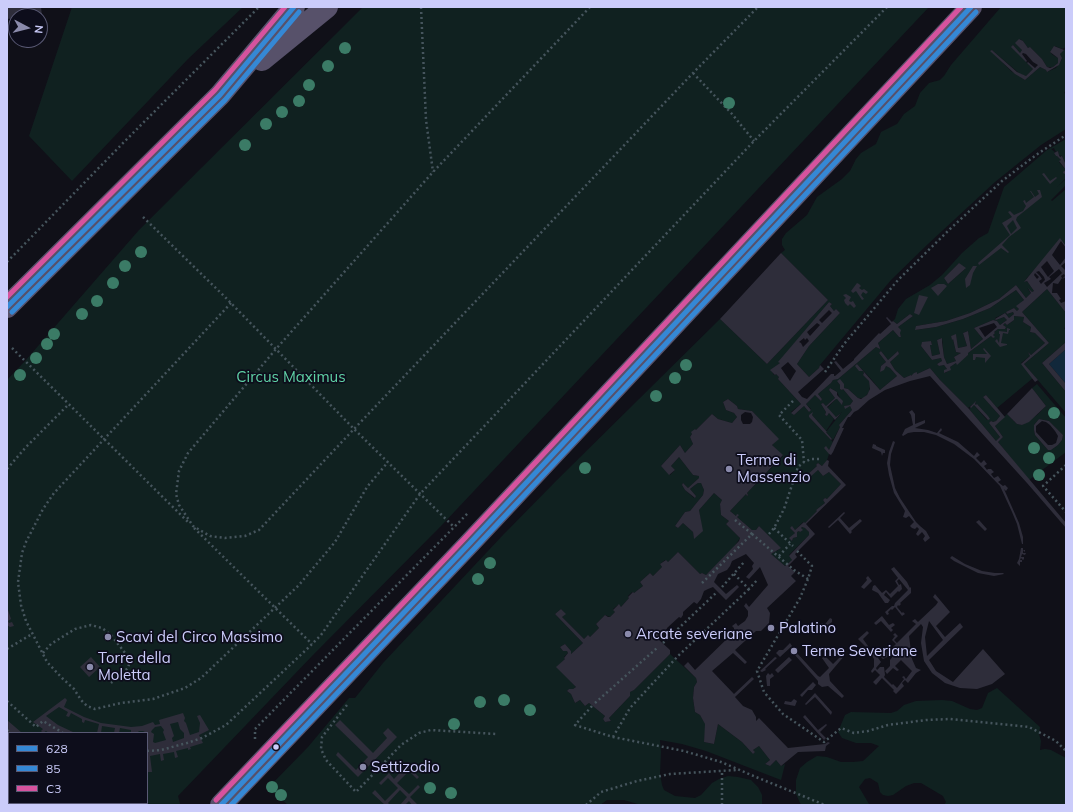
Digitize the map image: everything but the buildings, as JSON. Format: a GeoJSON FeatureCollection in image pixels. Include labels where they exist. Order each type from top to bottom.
{"type":"FeatureCollection","features":[{"type":"Feature","properties":{"kind":"main road"},"geometry":{"type":"LineString","coordinates":[[7,307],[220,95],[294,7]]}},
{"type":"Feature","properties":{"kind":"main road"},"geometry":{"type":"LineString","coordinates":[[220,95],[327,7]]}},
{"type":"Feature","properties":{"kind":"main road"},"geometry":{"type":"LineString","coordinates":[[220,805],[469,544],[971,7]]}},
{"type":"Feature","properties":{"kind":"path"},"geometry":{"type":"LineString","coordinates":[[7,262],[259,7]]}},
{"type":"Feature","properties":{"kind":"path"},"geometry":{"type":"LineString","coordinates":[[421,7],[426,120],[433,172]]}},
{"type":"Feature","properties":{"kind":"path"},"geometry":{"type":"LineString","coordinates":[[590,7],[433,172],[276,349],[188,453],[179,470],[176,494],[179,505],[192,526],[210,536],[225,538],[245,536],[259,530],[693,73],[758,7]]}},
{"type":"Feature","properties":{"kind":"path"},"geometry":{"type":"LineString","coordinates":[[148,751],[161,750],[187,743],[202,738],[226,725],[308,649],[321,635],[420,494],[754,142],[887,7]]}},
{"type":"Feature","properties":{"kind":"path"},"geometry":{"type":"LineString","coordinates":[[693,73],[732,114],[754,142]]}},
{"type":"Feature","properties":{"kind":"path"},"geometry":{"type":"LineString","coordinates":[[825,372],[844,344],[898,280],[1002,181],[1036,155],[1066,135]]}},
{"type":"Feature","properties":{"kind":"path"},"geometry":{"type":"LineString","coordinates":[[143,217],[231,303],[469,544]]}},
{"type":"Feature","properties":{"kind":"path"},"geometry":{"type":"LineString","coordinates":[[231,303],[54,493],[42,509],[26,542],[22,553],[18,582],[21,605],[32,634],[52,668],[74,689],[81,700],[87,706],[95,709],[121,703],[153,699],[185,688],[201,678],[298,585],[335,542],[367,487],[388,462]]}},
{"type":"Feature","properties":{"kind":"path"},"geometry":{"type":"LineString","coordinates":[[12,348],[312,644]]}},
{"type":"Feature","properties":{"kind":"path"},"geometry":{"type":"LineString","coordinates":[[793,401],[779,415],[802,440],[804,462]]}},
{"type":"Feature","properties":{"kind":"path"},"geometry":{"type":"LineString","coordinates":[[7,469],[26,447],[69,404]]}},
{"type":"Feature","properties":{"kind":"path"},"geometry":{"type":"LineString","coordinates":[[769,534],[774,528],[784,509],[798,468],[804,462],[811,459],[820,459]]}},
{"type":"Feature","properties":{"kind":"path"},"geometry":{"type":"LineString","coordinates":[[1066,465],[1043,486],[1066,512]]}},
{"type":"Feature","properties":{"kind":"path"},"geometry":{"type":"LineString","coordinates":[[735,520],[794,570],[808,579]]}},
{"type":"Feature","properties":{"kind":"path"},"geometry":{"type":"LineString","coordinates":[[774,528],[793,546]]}},
{"type":"Feature","properties":{"kind":"path"},"geometry":{"type":"LineString","coordinates":[[702,583],[752,534]]}},
{"type":"Feature","properties":{"kind":"path"},"geometry":{"type":"LineString","coordinates":[[779,556],[790,544]]}},
{"type":"Feature","properties":{"kind":"path"},"geometry":{"type":"LineString","coordinates":[[797,550],[812,566],[808,579],[800,598],[757,671],[764,692],[783,714],[824,742],[841,728],[854,733],[868,731],[888,725],[926,720],[950,719],[1029,727],[1056,741],[1066,751]]}},
{"type":"Feature","properties":{"kind":"path"},"geometry":{"type":"LineString","coordinates":[[722,587],[744,561]]}},
{"type":"Feature","properties":{"kind":"path"},"geometry":{"type":"LineString","coordinates":[[734,574],[749,589]]}},
{"type":"Feature","properties":{"kind":"path"},"geometry":{"type":"LineString","coordinates":[[613,737],[630,708],[678,656],[758,579]]}},
{"type":"Feature","properties":{"kind":"path"},"geometry":{"type":"LineString","coordinates":[[663,643],[716,593]]}},
{"type":"Feature","properties":{"kind":"path"},"geometry":{"type":"LineString","coordinates":[[43,653],[51,644],[75,629],[91,625],[102,628],[111,635],[129,658],[128,668],[111,683]]}},
{"type":"Feature","properties":{"kind":"path"},"geometry":{"type":"LineString","coordinates":[[7,649],[32,634]]}},
{"type":"Feature","properties":{"kind":"path"},"geometry":{"type":"LineString","coordinates":[[595,703],[657,648]]}},
{"type":"Feature","properties":{"kind":"path"},"geometry":{"type":"LineString","coordinates":[[7,701],[36,727],[43,721],[61,732]]}},
{"type":"Feature","properties":{"kind":"path"},"geometry":{"type":"LineString","coordinates":[[347,705],[322,737],[322,749],[326,760],[356,792],[401,745],[419,733],[431,730],[496,734]]}},
{"type":"Feature","properties":{"kind":"path"},"geometry":{"type":"LineString","coordinates":[[592,706],[575,725],[613,737],[684,751],[721,762],[825,805]]}},
{"type":"Feature","properties":{"kind":"path"},"geometry":{"type":"LineString","coordinates":[[722,770],[722,805]]}},
{"type":"Feature","properties":{"kind":"path"},"geometry":{"type":"LineString","coordinates":[[586,805],[601,792],[637,780],[670,774],[738,770]]}},
{"type":"Feature","properties":{"kind":"green space"},"geometry":{"type":"Polygon","coordinates":[[[72,7],[243,7],[188,59],[72,181],[29,136],[72,7]]]}},
{"type":"Feature","properties":{"kind":"green space","name":"Circus Maximus"},"geometry":{"type":"Polygon","coordinates":[[[363,7],[929,7],[441,526],[313,655],[178,796],[180,804],[97,805],[94,804],[148,804],[148,732],[8,732],[8,761],[7,760],[7,380],[139,230],[363,7]]]}},
{"type":"Feature","properties":{"kind":"green space"},"geometry":{"type":"Polygon","coordinates":[[[1001,7],[1066,7],[1066,47],[1062,49],[1055,46],[1050,52],[1058,58],[1058,63],[1053,67],[1047,67],[1042,59],[1030,47],[1028,48],[1020,39],[1016,43],[1022,50],[1020,53],[1013,45],[1012,47],[1033,69],[1026,76],[1020,74],[992,50],[991,51],[1011,71],[1025,80],[1040,67],[1047,72],[1056,68],[1062,58],[1060,54],[1061,51],[1066,49],[1066,90],[1064,93],[1066,94],[1066,129],[1041,145],[995,182],[928,244],[891,280],[819,368],[809,377],[797,364],[809,346],[840,313],[836,309],[834,311],[830,306],[832,304],[829,302],[779,362],[780,363],[771,370],[774,375],[776,374],[779,377],[778,379],[801,404],[791,412],[794,415],[804,406],[809,412],[811,409],[806,404],[815,395],[821,401],[822,399],[818,394],[833,380],[838,379],[876,347],[880,349],[878,343],[893,330],[899,337],[901,337],[898,327],[913,316],[910,314],[897,324],[893,321],[898,309],[906,299],[930,285],[942,275],[962,253],[979,238],[988,233],[1004,187],[1047,150],[1066,139],[1066,165],[1058,151],[1056,152],[1054,148],[1051,149],[1061,160],[1059,162],[1066,170],[1066,178],[1057,187],[1066,179],[1066,185],[1051,200],[1052,201],[1066,189],[1066,246],[1061,240],[1026,279],[1025,282],[1027,281],[1034,291],[1032,292],[1027,288],[1031,293],[1026,298],[1016,285],[999,299],[970,313],[946,321],[916,326],[916,330],[936,327],[963,319],[990,308],[1016,290],[1024,300],[1017,306],[1019,309],[1017,311],[1014,308],[1006,312],[1007,314],[1013,312],[1014,314],[1009,318],[1005,313],[995,318],[996,320],[1004,317],[1007,320],[1000,325],[997,321],[993,320],[974,328],[983,339],[971,349],[968,331],[963,333],[967,346],[958,348],[956,335],[951,336],[956,352],[961,353],[954,357],[956,361],[947,364],[944,357],[942,338],[937,340],[940,354],[932,356],[930,345],[932,344],[931,341],[922,343],[921,346],[932,360],[941,358],[942,361],[937,364],[939,366],[944,365],[947,369],[945,373],[950,370],[950,367],[956,363],[957,364],[968,355],[968,353],[991,336],[993,338],[994,332],[998,329],[1005,329],[1006,327],[1003,325],[1005,323],[1007,325],[1014,320],[1014,316],[1024,317],[1023,322],[1031,327],[1030,332],[1035,333],[1045,343],[1031,355],[1028,352],[1030,356],[1021,363],[1033,378],[997,408],[986,395],[983,397],[1000,416],[996,421],[991,421],[989,423],[1000,437],[996,441],[969,409],[974,405],[987,420],[989,419],[978,405],[975,404],[976,402],[968,408],[930,368],[904,378],[895,370],[890,362],[899,354],[898,351],[888,360],[881,351],[879,353],[886,362],[881,366],[880,372],[886,366],[890,368],[897,376],[880,390],[857,364],[856,366],[863,371],[863,375],[869,381],[869,392],[864,398],[858,398],[837,381],[840,385],[840,389],[843,389],[853,401],[850,405],[845,406],[850,406],[852,410],[839,425],[840,427],[833,440],[826,432],[842,412],[836,417],[827,408],[836,399],[843,404],[837,392],[830,388],[829,390],[835,398],[826,406],[823,403],[821,404],[826,412],[825,415],[827,416],[829,413],[834,419],[826,431],[812,415],[809,415],[809,417],[833,442],[829,450],[826,447],[829,454],[826,463],[822,466],[818,463],[816,465],[817,466],[807,475],[809,477],[818,470],[823,476],[829,472],[841,484],[827,499],[825,498],[823,500],[825,503],[816,510],[817,511],[805,523],[803,522],[795,530],[792,527],[790,528],[795,533],[790,538],[792,541],[793,538],[797,537],[797,532],[802,530],[802,527],[809,532],[809,535],[789,555],[792,560],[785,566],[771,554],[780,548],[759,526],[756,530],[752,530],[737,517],[738,515],[736,516],[730,511],[746,494],[747,496],[748,495],[747,493],[783,456],[772,445],[778,439],[752,411],[738,409],[737,406],[728,399],[723,402],[726,410],[734,413],[737,417],[732,423],[718,419],[712,414],[696,430],[695,429],[690,437],[693,444],[685,453],[680,445],[661,466],[670,475],[675,470],[671,466],[679,457],[693,475],[699,476],[699,478],[688,488],[683,483],[682,485],[685,490],[694,498],[696,496],[690,489],[695,485],[701,483],[704,490],[703,495],[690,511],[685,512],[675,526],[678,528],[683,523],[693,532],[694,538],[702,531],[699,510],[714,493],[722,500],[720,504],[721,515],[729,521],[726,524],[740,538],[734,547],[706,575],[702,573],[700,574],[678,552],[668,562],[665,560],[660,564],[662,567],[653,576],[650,573],[640,582],[643,586],[634,593],[632,592],[621,607],[618,605],[613,609],[615,612],[610,617],[605,615],[596,624],[599,628],[590,637],[587,636],[584,639],[562,617],[565,614],[561,609],[555,614],[583,643],[571,654],[571,651],[565,644],[560,647],[563,651],[567,651],[568,653],[564,657],[565,659],[557,667],[576,687],[567,691],[571,694],[575,703],[580,700],[585,706],[589,703],[605,716],[603,719],[605,722],[611,721],[609,718],[630,696],[630,692],[634,690],[670,654],[696,678],[697,682],[694,687],[693,698],[695,712],[700,715],[706,725],[704,742],[714,744],[718,724],[742,742],[753,754],[755,752],[753,750],[759,746],[770,760],[765,764],[770,766],[776,760],[781,766],[785,764],[781,780],[706,751],[682,744],[660,740],[660,774],[664,790],[675,796],[695,798],[701,795],[712,783],[719,779],[728,776],[738,777],[751,780],[758,787],[762,795],[762,805],[641,805],[624,800],[607,800],[600,805],[288,805],[268,788],[308,747],[349,698],[355,698],[383,663],[502,536],[720,319],[767,364],[828,300],[781,253],[785,250],[782,245],[782,239],[786,233],[807,215],[817,197],[842,179],[850,171],[861,153],[876,144],[881,132],[897,124],[904,114],[915,106],[920,93],[929,83],[940,80],[1001,7]],[[959,263],[944,278],[948,284],[965,269],[959,263]]]}},
{"type":"Feature","properties":{"kind":"green space"},"geometry":{"type":"Polygon","coordinates":[[[1047,289],[1066,313],[1066,325],[1064,329],[1066,329],[1066,342],[1042,363],[1066,392],[1066,413],[1024,364],[1049,343],[1022,312],[1047,289]]]}},
{"type":"Feature","properties":{"kind":"green space"},"geometry":{"type":"Polygon","coordinates":[[[1037,384],[1066,418],[1066,452],[1029,480],[998,442],[1003,437],[995,426],[1007,414],[1017,424],[1022,425],[1037,415],[1046,406],[1032,388],[1037,384]],[[1039,419],[1034,425],[1034,430],[1035,435],[1048,450],[1051,450],[1062,440],[1063,435],[1049,421],[1039,419]]]}},
{"type":"Feature","properties":{"kind":"green space"},"geometry":{"type":"Polygon","coordinates":[[[997,688],[1040,727],[1040,750],[1051,750],[1066,758],[1066,805],[944,805],[946,802],[943,796],[921,783],[914,783],[906,786],[893,795],[888,796],[883,795],[880,792],[878,783],[870,778],[865,779],[859,787],[869,804],[868,805],[802,805],[800,803],[796,794],[796,780],[800,768],[807,762],[817,756],[827,757],[841,762],[863,761],[879,746],[871,743],[856,743],[842,738],[838,732],[845,715],[851,712],[891,713],[897,711],[904,705],[916,701],[942,700],[952,701],[970,709],[977,710],[982,708],[988,693],[997,688]]]}},
{"type":"Feature","properties":{"kind":"water"},"geometry":{"type":"Polygon","coordinates":[[[1066,349],[1066,384],[1049,364],[1066,349]]]}},
{"type":"Feature","properties":{"kind":"transit line","name":"C3"},"geometry":{"type":"LineString","coordinates":[[7,297],[215,90],[285,7]]}},
{"type":"Feature","properties":{"kind":"transit line","name":"628"},"geometry":{"type":"LineString","coordinates":[[7,307],[220,95],[294,7]]}},
{"type":"Feature","properties":{"kind":"transit line","name":"C3"},"geometry":{"type":"LineString","coordinates":[[216,800],[464,539],[961,7]]}},
{"type":"Feature","properties":{"kind":"transit line","name":"628"},"geometry":{"type":"LineString","coordinates":[[221,805],[469,544],[971,7]]}},
{"type":"Feature","properties":{"kind":"transit line","name":"85"},"geometry":{"type":"LineString","coordinates":[[12,312],[225,100],[299,12]]}},
{"type":"Feature","properties":{"kind":"transit line","name":"85"},"geometry":{"type":"LineString","coordinates":[[231,805],[474,549],[976,12]]}},
{"type":"Feature","properties":{"kind":"place","name":"Terme di Massenzio"},"geometry":{"type":"Point","coordinates":[729,469]}},
{"type":"Feature","properties":{"kind":"place","name":"Palatino"},"geometry":{"type":"Point","coordinates":[771,628]}},
{"type":"Feature","properties":{"kind":"place","name":"Arcate severiane"},"geometry":{"type":"Point","coordinates":[628,634]}},
{"type":"Feature","properties":{"kind":"place","name":"Scavi del Circo Massimo"},"geometry":{"type":"Point","coordinates":[108,637]}},
{"type":"Feature","properties":{"kind":"place","name":"Terme Severiane"},"geometry":{"type":"Point","coordinates":[794,651]}},
{"type":"Feature","properties":{"kind":"place","name":"Torre della Moletta"},"geometry":{"type":"Point","coordinates":[90,667]}},
{"type":"Feature","properties":{"kind":"place","name":"Settizodio"},"geometry":{"type":"Point","coordinates":[363,767]}}]}
